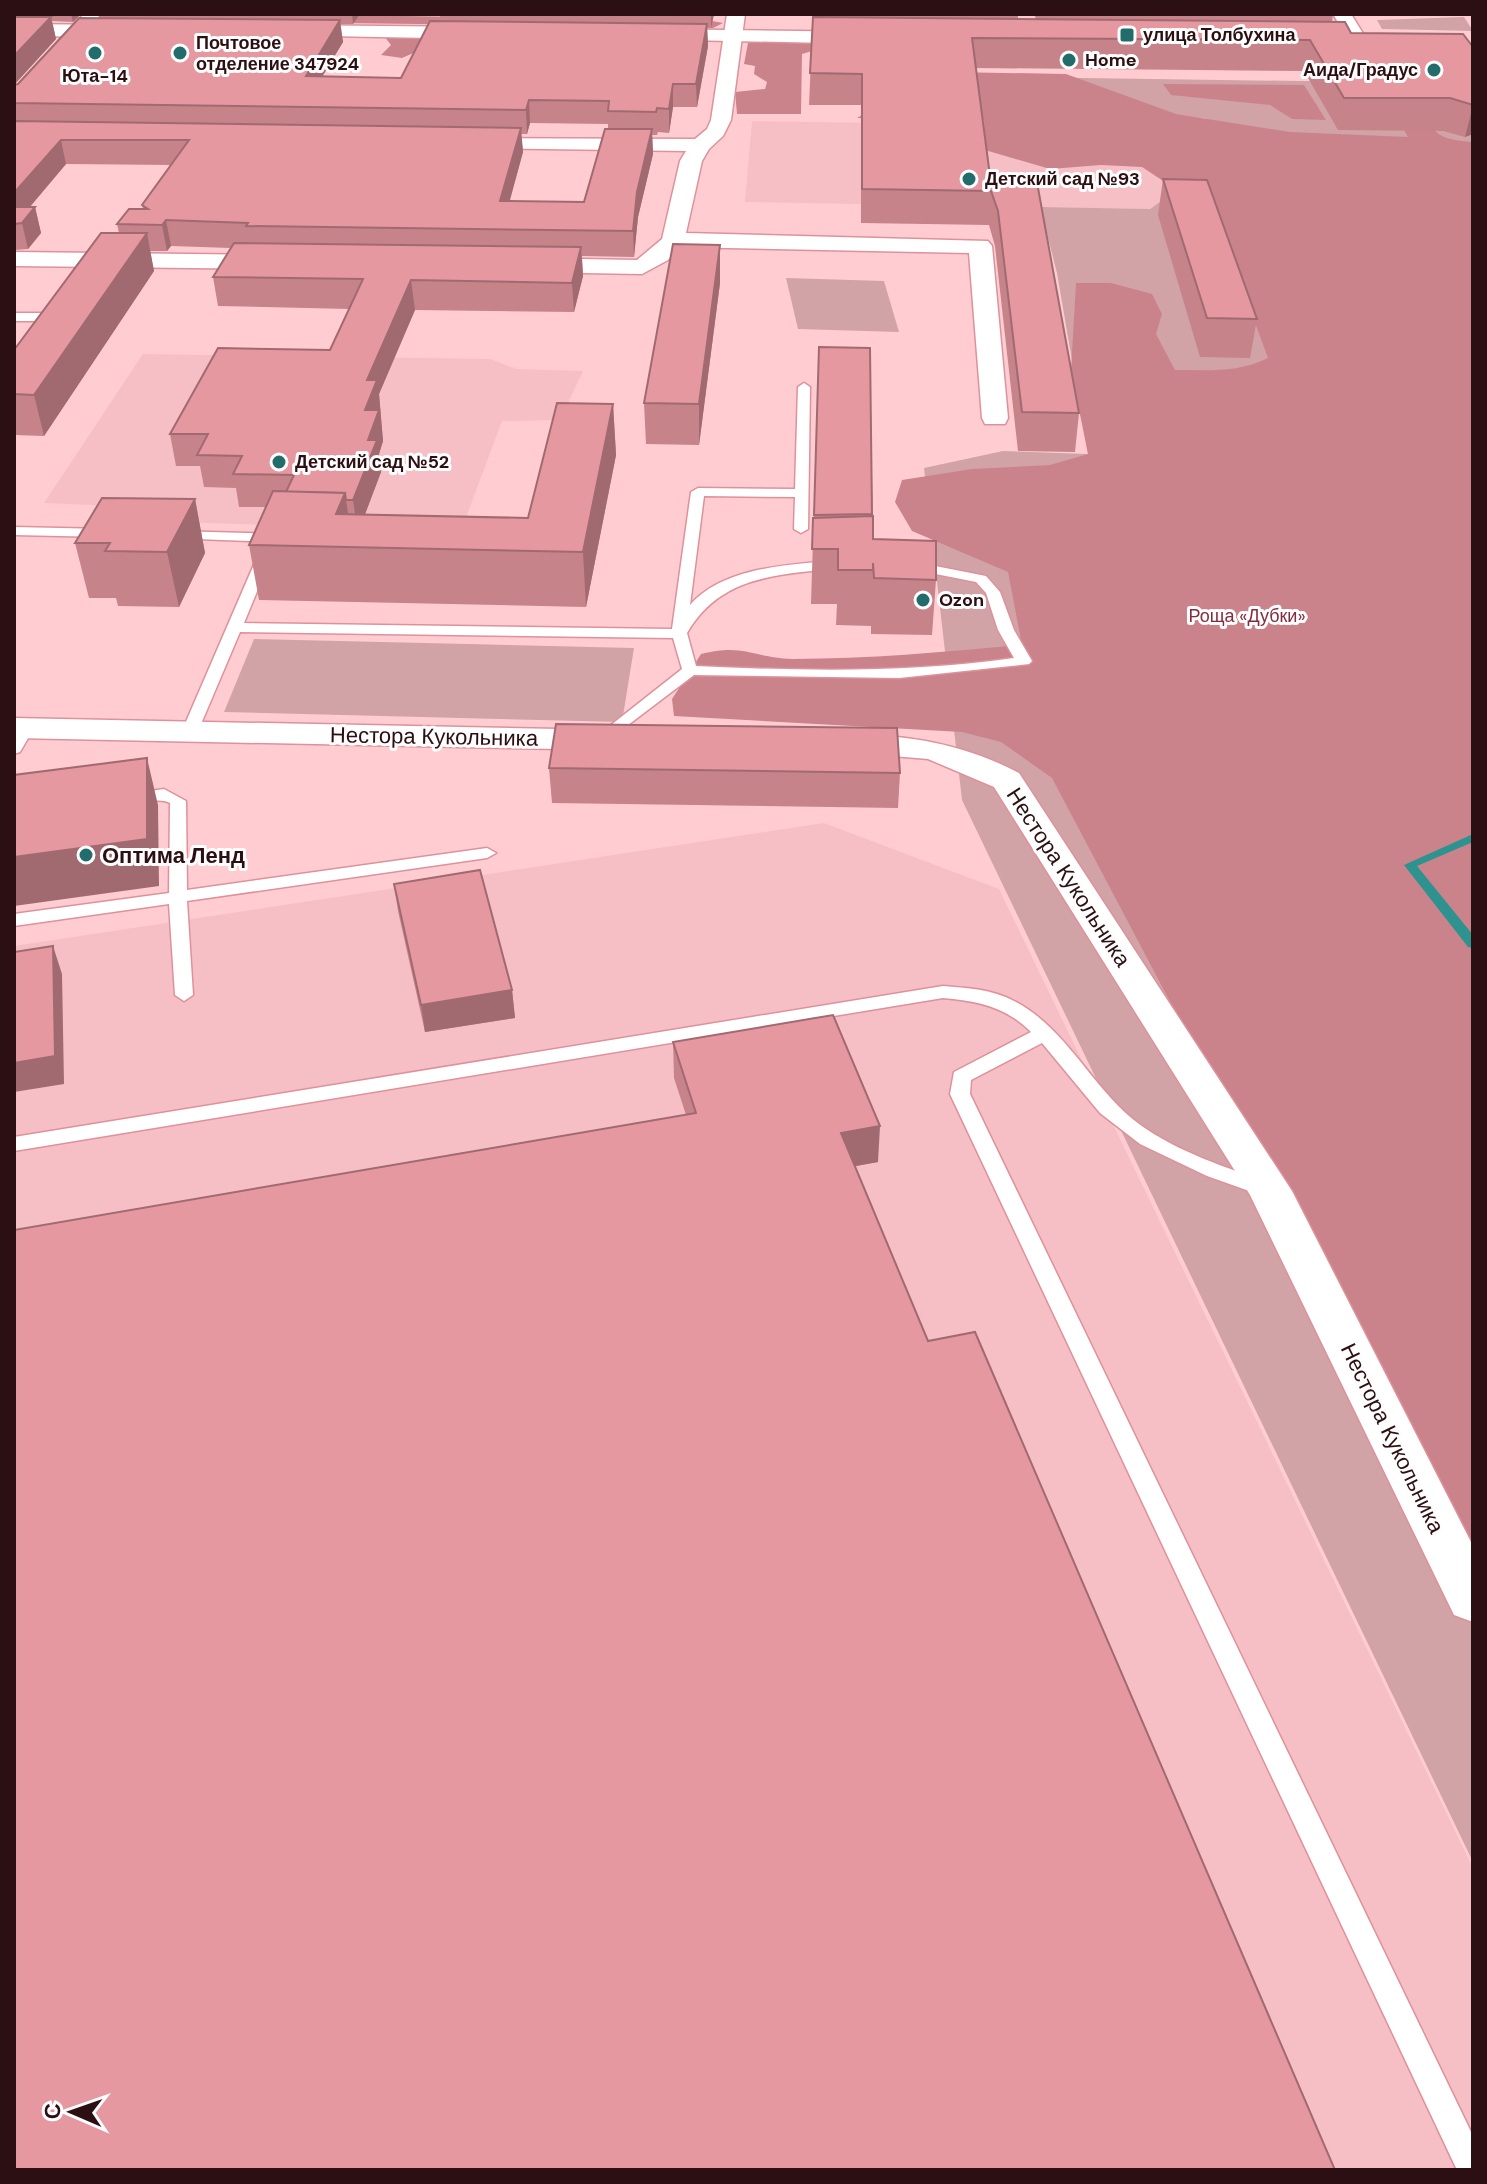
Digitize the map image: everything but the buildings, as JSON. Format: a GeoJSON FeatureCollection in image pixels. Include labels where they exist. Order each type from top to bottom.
{"type":"FeatureCollection","features":[{"type":"Feature","properties":{"kind":"main road"},"geometry":{"type":"LineString","coordinates":[[14,19],[144,28]]}},
{"type":"Feature","properties":{"kind":"main road"},"geometry":{"type":"LineString","coordinates":[[14,30],[86,22]]}},
{"type":"Feature","properties":{"kind":"main road"},"geometry":{"type":"LineString","coordinates":[[262,31],[498,33]]}},
{"type":"Feature","properties":{"kind":"main road"},"geometry":{"type":"LineString","coordinates":[[624,35],[887,38]]}},
{"type":"Feature","properties":{"kind":"main road"},"geometry":{"type":"LineString","coordinates":[[1331,42],[1367,43]]}},
{"type":"Feature","properties":{"kind":"street"},"geometry":{"type":"LineString","coordinates":[[500,265],[642,267],[660,255],[673,240],[691,161],[700,145],[716,132],[721,120],[736,14]]}},
{"type":"Feature","properties":{"kind":"street"},"geometry":{"type":"LineString","coordinates":[[1342,14],[1367,43]]}},
{"type":"Feature","properties":{"kind":"street"},"geometry":{"type":"LineString","coordinates":[[14,101],[86,22]]}},
{"type":"Feature","properties":{"kind":"street"},"geometry":{"type":"LineString","coordinates":[[445,142],[700,145]]}},
{"type":"Feature","properties":{"kind":"street"},"geometry":{"type":"LineString","coordinates":[[673,240],[980,246],[995,418]]}},
{"type":"Feature","properties":{"kind":"street"},"geometry":{"type":"LineString","coordinates":[[14,259],[84,266],[294,262]]}},
{"type":"Feature","properties":{"kind":"street","name":"Нестора Кукольника"},"geometry":{"type":"LineString","coordinates":[[18,735],[190,731],[664,741]]}},
{"type":"Feature","properties":{"kind":"street","name":"Нестора Кукольника"},"geometry":{"type":"LineString","coordinates":[[802,743],[925,746],[970,760],[1007,780],[1270,1191],[1473,1599]]}},
{"type":"Feature","properties":{"kind":"lane"},"geometry":{"type":"LineString","coordinates":[[14,317],[41,322],[54,306]]}},
{"type":"Feature","properties":{"kind":"lane"},"geometry":{"type":"LineString","coordinates":[[801,529],[804,387]]}},
{"type":"Feature","properties":{"kind":"lane"},"geometry":{"type":"LineString","coordinates":[[690,670],[679,633],[698,492],[802,493]]}},
{"type":"Feature","properties":{"kind":"lane"},"geometry":{"type":"LineString","coordinates":[[14,531],[120,534]]}},
{"type":"Feature","properties":{"kind":"lane"},"geometry":{"type":"LineString","coordinates":[[151,534],[280,538],[234,627],[190,731]]}},
{"type":"Feature","properties":{"kind":"lane"},"geometry":{"type":"LineString","coordinates":[[679,633],[694,608],[712,593],[791,569],[856,562]]}},
{"type":"Feature","properties":{"kind":"lane"},"geometry":{"type":"LineString","coordinates":[[603,739],[690,670],[842,678],[958,672],[1024,661],[1006,630],[993,592],[981,579],[930,568],[888,564]]}},
{"type":"Feature","properties":{"kind":"lane"},"geometry":{"type":"LineString","coordinates":[[234,627],[679,633]]}},
{"type":"Feature","properties":{"kind":"lane"},"geometry":{"type":"LineString","coordinates":[[108,801],[164,794],[178,801],[178,897],[184,995]]}},
{"type":"Feature","properties":{"kind":"lane"},"geometry":{"type":"LineString","coordinates":[[14,920],[487,853]]}},
{"type":"Feature","properties":{"kind":"lane"},"geometry":{"type":"LineString","coordinates":[[14,1144],[943,992],[967,991],[997,998],[1021,1010],[1046,1033],[1081,1080],[1132,1129],[1204,1168],[1270,1191]]}},
{"type":"Feature","properties":{"kind":"lane"},"geometry":{"type":"LineString","coordinates":[[1046,1033],[961,1077],[960,1094],[1473,2170]]}},
{"type":"Feature","properties":{"kind":"shaded area","name":"Детский сад №93"},"geometry":{"type":"Polygon","coordinates":[[[885,112],[1205,118],[1223,156],[1150,209],[745,202],[752,121],[885,123],[885,112]]]}},
{"type":"Feature","properties":{"kind":"shaded area","name":"Детский сад №52"},"geometry":{"type":"Polygon","coordinates":[[[143,354],[490,359],[517,369],[583,371],[560,420],[502,421],[461,531],[112,520],[119,506],[44,503],[143,354]]]}},
{"type":"Feature","properties":{"kind":"shaded area"},"geometry":{"type":"Polygon","coordinates":[[[824,823],[999,889],[1473,1868],[1473,2170],[14,2170],[14,946],[824,823]]]}},
{"type":"Feature","properties":{"kind":"green space"},"geometry":{"type":"Polygon","coordinates":[[[290,14],[723,23],[713,28],[267,22],[290,14]]]}},
{"type":"Feature","properties":{"kind":"green space"},"geometry":{"type":"Polygon","coordinates":[[[1464,17],[1473,31],[1382,29],[1377,20],[1464,17]]]}},
{"type":"Feature","properties":{"kind":"green space"},"geometry":{"type":"Polygon","coordinates":[[[384,36],[628,37],[441,41],[402,58],[381,55],[391,45],[384,36]]]}},
{"type":"Feature","properties":{"kind":"green space"},"geometry":{"type":"Polygon","coordinates":[[[758,40],[850,40],[802,54],[801,114],[737,114],[735,92],[765,89],[767,82],[754,74],[755,66],[744,64],[748,43],[758,40]]]}},
{"type":"Feature","properties":{"kind":"green space","name":"Роща «Дубки»"},"geometry":{"type":"Polygon","coordinates":[[[898,71],[1066,74],[1176,114],[1290,132],[1408,137],[1387,100],[1418,101],[1437,133],[1451,139],[1473,142],[1473,1600],[1270,1191],[1052,778],[1001,742],[962,732],[674,716],[672,699],[701,654],[728,650],[779,658],[821,659],[1022,645],[1008,572],[912,531],[895,502],[902,480],[972,469],[1050,465],[1088,454],[1071,370],[1076,283],[1111,283],[1152,294],[1162,314],[1156,334],[1175,370],[1234,368],[1268,358],[1215,215],[1142,167],[1101,165],[1050,169],[985,150],[984,120],[857,118],[865,113],[898,71]]]}},
{"type":"Feature","properties":{"kind":"green space","name":"Роща «Дубки»"},"geometry":{"type":"Polygon","coordinates":[[[867,75],[1369,82],[1473,104],[1473,1862],[962,800],[924,468],[1003,451],[1088,454],[1057,273],[1040,207],[1150,209],[1223,156],[1205,118],[868,111],[867,75]]]}},
{"type":"Feature","properties":{"kind":"green space"},"geometry":{"type":"Polygon","coordinates":[[[1163,84],[1304,85],[1326,120],[1292,119],[1270,105],[1171,95],[1163,84]]]}},
{"type":"Feature","properties":{"kind":"green space"},"geometry":{"type":"Polygon","coordinates":[[[786,278],[884,281],[899,332],[798,329],[786,278]]]}},
{"type":"Feature","properties":{"kind":"green space"},"geometry":{"type":"Polygon","coordinates":[[[254,639],[634,648],[622,722],[224,712],[254,639]]]}},
{"type":"Feature","properties":{"kind":"waterway"},"geometry":{"type":"LineString","coordinates":[[1473,838],[1410,865],[1473,944]]}},
{"type":"Feature","properties":{"kind":"place","name":"улица Толбухина"},"geometry":{"type":"Point","coordinates":[1127,35]}},
{"type":"Feature","properties":{"kind":"place","name":"Юта-14"},"geometry":{"type":"Point","coordinates":[95,53]}},
{"type":"Feature","properties":{"kind":"place","name":"Почтовое отделение 347924"},"geometry":{"type":"Point","coordinates":[180,53]}},
{"type":"Feature","properties":{"kind":"place","name":"Home"},"geometry":{"type":"Point","coordinates":[1069,60]}},
{"type":"Feature","properties":{"kind":"place","name":"Аида/Градус"},"geometry":{"type":"Point","coordinates":[1434,70]}},
{"type":"Feature","properties":{"kind":"place","name":"Детский сад №93"},"geometry":{"type":"Point","coordinates":[969,179]}},
{"type":"Feature","properties":{"kind":"place","name":"Детский сад №52"},"geometry":{"type":"Point","coordinates":[279,462]}},
{"type":"Feature","properties":{"kind":"place","name":"Ozon"},"geometry":{"type":"Point","coordinates":[923,600]}},
{"type":"Feature","properties":{"kind":"place","name":"Оптима Ленд"},"geometry":{"type":"Point","coordinates":[86,855]}}]}
